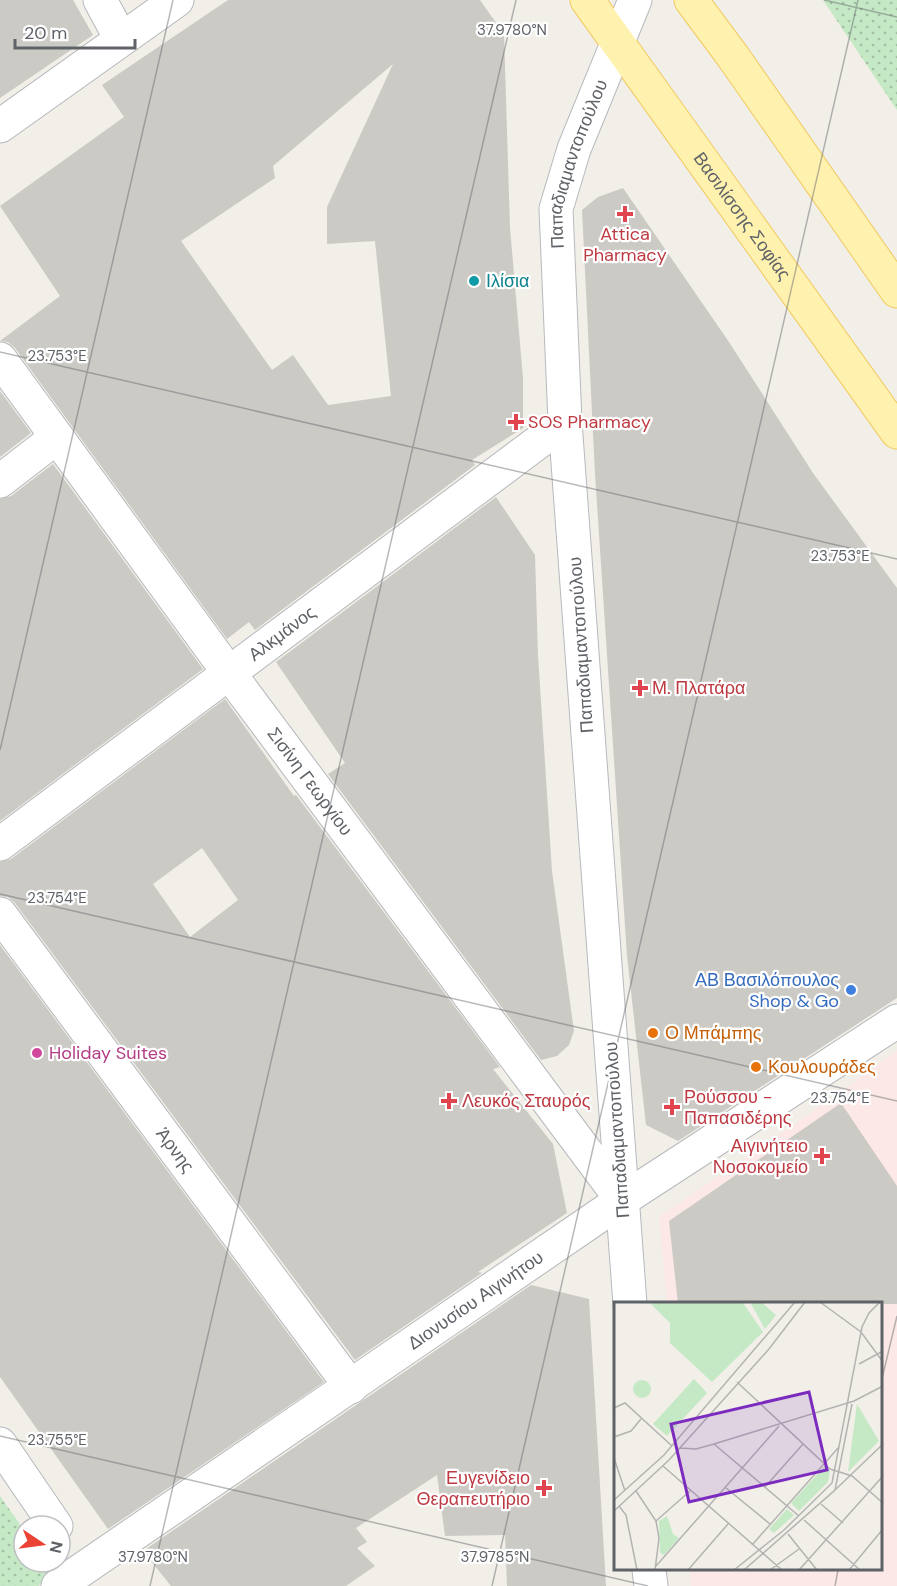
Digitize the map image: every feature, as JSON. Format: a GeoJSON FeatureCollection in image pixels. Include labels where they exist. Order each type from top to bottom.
{"type":"FeatureCollection","features":[{"type":"Feature","properties":{"kind":"main road","name":"Βασιλίσσης Σοφίας"},"geometry":{"type":"LineString","coordinates":[[587,0],[897,432]]}},
{"type":"Feature","properties":{"kind":"main road"},"geometry":{"type":"LineString","coordinates":[[691,0],[897,291]]}},
{"type":"Feature","properties":{"kind":"street"},"geometry":{"type":"LineString","coordinates":[[100,0],[121,39]]}},
{"type":"Feature","properties":{"kind":"street"},"geometry":{"type":"LineString","coordinates":[[0,126],[177,0]]}},
{"type":"Feature","properties":{"kind":"street","name":"Παπαδιαμαντοπούλου"},"geometry":{"type":"LineString","coordinates":[[630,1302],[565,422],[556,209],[574,149],[635,0]]}},
{"type":"Feature","properties":{"kind":"street","name":"Σισίνη Γεωργίου"},"geometry":{"type":"LineString","coordinates":[[0,359],[229,673],[622,1200]]}},
{"type":"Feature","properties":{"kind":"street","name":"Αλκμάνος"},"geometry":{"type":"LineString","coordinates":[[0,844],[565,422]]}},
{"type":"Feature","properties":{"kind":"street"},"geometry":{"type":"LineString","coordinates":[[0,481],[57,437]]}},
{"type":"Feature","properties":{"kind":"street","name":"Άρνης"},"geometry":{"type":"LineString","coordinates":[[0,914],[351,1387]]}},
{"type":"Feature","properties":{"kind":"street","name":"Διονυσίου Αιγινήτου"},"geometry":{"type":"LineString","coordinates":[[58,1586],[91,1577],[351,1387],[622,1200],[897,1020]]}},
{"type":"Feature","properties":{"kind":"street"},"geometry":{"type":"LineString","coordinates":[[0,1444],[48,1514]]}},
{"type":"Feature","properties":{"kind":"street"},"geometry":{"type":"LineString","coordinates":[[72,1549],[91,1577]]}},
{"type":"Feature","properties":{"kind":"street"},"geometry":{"type":"LineString","coordinates":[[650,1571],[651,1586]]}},
{"type":"Feature","properties":{"kind":"shaded area","name":"Αιγινήτειο Νοσοκομείο"},"geometry":{"type":"Polygon","coordinates":[[[897,1050],[897,1586],[691,1586],[690,1571],[882,1571],[882,1302],[667,1302],[659,1217],[835,1096],[897,1050]]]}},
{"type":"Feature","properties":{"kind":"green space"},"geometry":{"type":"Polygon","coordinates":[[[823,0],[897,0],[897,110],[823,0]]]}},
{"type":"Feature","properties":{"kind":"green space"},"geometry":{"type":"Polygon","coordinates":[[[0,1496],[13,1514],[12,1574],[54,1574],[55,1576],[38,1586],[0,1586],[0,1496]]]}},
{"type":"Feature","properties":{"kind":"building"},"geometry":{"type":"Polygon","coordinates":[[[0,0],[73,0],[93,35],[0,98],[0,0]]]}},
{"type":"Feature","properties":{"kind":"building"},"geometry":{"type":"Polygon","coordinates":[[[228,0],[480,0],[504,34],[510,228],[523,378],[523,428],[472,460],[475,465],[255,630],[249,622],[227,639],[15,348],[8,342],[0,341],[60,296],[0,206],[124,117],[102,85],[228,0]],[[393,64],[273,166],[275,178],[181,241],[272,370],[293,355],[328,405],[391,396],[375,241],[327,244],[327,207],[393,64]]]}},
{"type":"Feature","properties":{"kind":"building"},"geometry":{"type":"Polygon","coordinates":[[[623,188],[729,342],[813,473],[897,588],[897,998],[678,1141],[646,1125],[627,956],[595,474],[582,210],[598,197],[623,188]]]}},
{"type":"Feature","properties":{"kind":"building"},"geometry":{"type":"Polygon","coordinates":[[[0,391],[31,433],[0,457],[0,391]]]}},
{"type":"Feature","properties":{"kind":"building"},"geometry":{"type":"Polygon","coordinates":[[[53,464],[203,669],[0,821],[0,499],[11,496],[53,464]]]}},
{"type":"Feature","properties":{"kind":"building"},"geometry":{"type":"Polygon","coordinates":[[[496,497],[535,555],[538,655],[552,871],[574,1031],[569,1045],[557,1056],[541,1060],[328,774],[345,763],[276,662],[496,497]]]}},
{"type":"Feature","properties":{"kind":"building"},"geometry":{"type":"Polygon","coordinates":[[[225,699],[294,796],[296,795],[500,1067],[493,1069],[553,1144],[567,1213],[478,1272],[482,1273],[355,1360],[15,903],[8,897],[0,896],[0,862],[11,859],[225,699]],[[202,848],[153,884],[190,937],[238,900],[202,848]]]}},
{"type":"Feature","properties":{"kind":"building"},"geometry":{"type":"Polygon","coordinates":[[[0,945],[324,1382],[108,1529],[0,1377],[0,945]]]}},
{"type":"Feature","properties":{"kind":"building","name":"Αιγινήτειο Νοσοκομείο"},"geometry":{"type":"Polygon","coordinates":[[[841,1103],[897,1186],[897,1304],[882,1304],[882,1302],[678,1302],[669,1221],[841,1103]]]}},
{"type":"Feature","properties":{"kind":"building"},"geometry":{"type":"Polygon","coordinates":[[[531,1285],[589,1299],[606,1586],[507,1586],[505,1535],[445,1536],[437,1475],[356,1528],[367,1542],[357,1548],[375,1566],[346,1586],[171,1586],[143,1551],[531,1285]]]}},
{"type":"Feature","properties":{"kind":"place","name":"Attica Pharmacy"},"geometry":{"type":"Point","coordinates":[625,214]}},
{"type":"Feature","properties":{"kind":"place","name":"Ιλίσια"},"geometry":{"type":"Point","coordinates":[474,281]}},
{"type":"Feature","properties":{"kind":"place","name":"SOS Pharmacy"},"geometry":{"type":"Point","coordinates":[516,422]}},
{"type":"Feature","properties":{"kind":"place","name":"Μ. Πλατάρα"},"geometry":{"type":"Point","coordinates":[640,688]}},
{"type":"Feature","properties":{"kind":"place","name":"ΑΒ Βασιλόπουλος Shop & Go"},"geometry":{"type":"Point","coordinates":[851,990]}},
{"type":"Feature","properties":{"kind":"place","name":"Ο Μπάμπης"},"geometry":{"type":"Point","coordinates":[653,1033]}},
{"type":"Feature","properties":{"kind":"place","name":"Holiday Suites"},"geometry":{"type":"Point","coordinates":[37,1053]}},
{"type":"Feature","properties":{"kind":"place","name":"Κουλουράδες"},"geometry":{"type":"Point","coordinates":[756,1067]}},
{"type":"Feature","properties":{"kind":"place","name":"Λευκός Σταυρός"},"geometry":{"type":"Point","coordinates":[449,1101]}},
{"type":"Feature","properties":{"kind":"place","name":"Ρούσσου - Παπασιδέρης"},"geometry":{"type":"Point","coordinates":[672,1107]}},
{"type":"Feature","properties":{"kind":"place","name":"Αιγινήτειο Νοσοκομείο"},"geometry":{"type":"Point","coordinates":[822,1156]}},
{"type":"Feature","properties":{"kind":"place","name":"Ευγενίδειο Θεραπευτήριο"},"geometry":{"type":"Point","coordinates":[544,1488]}}]}
